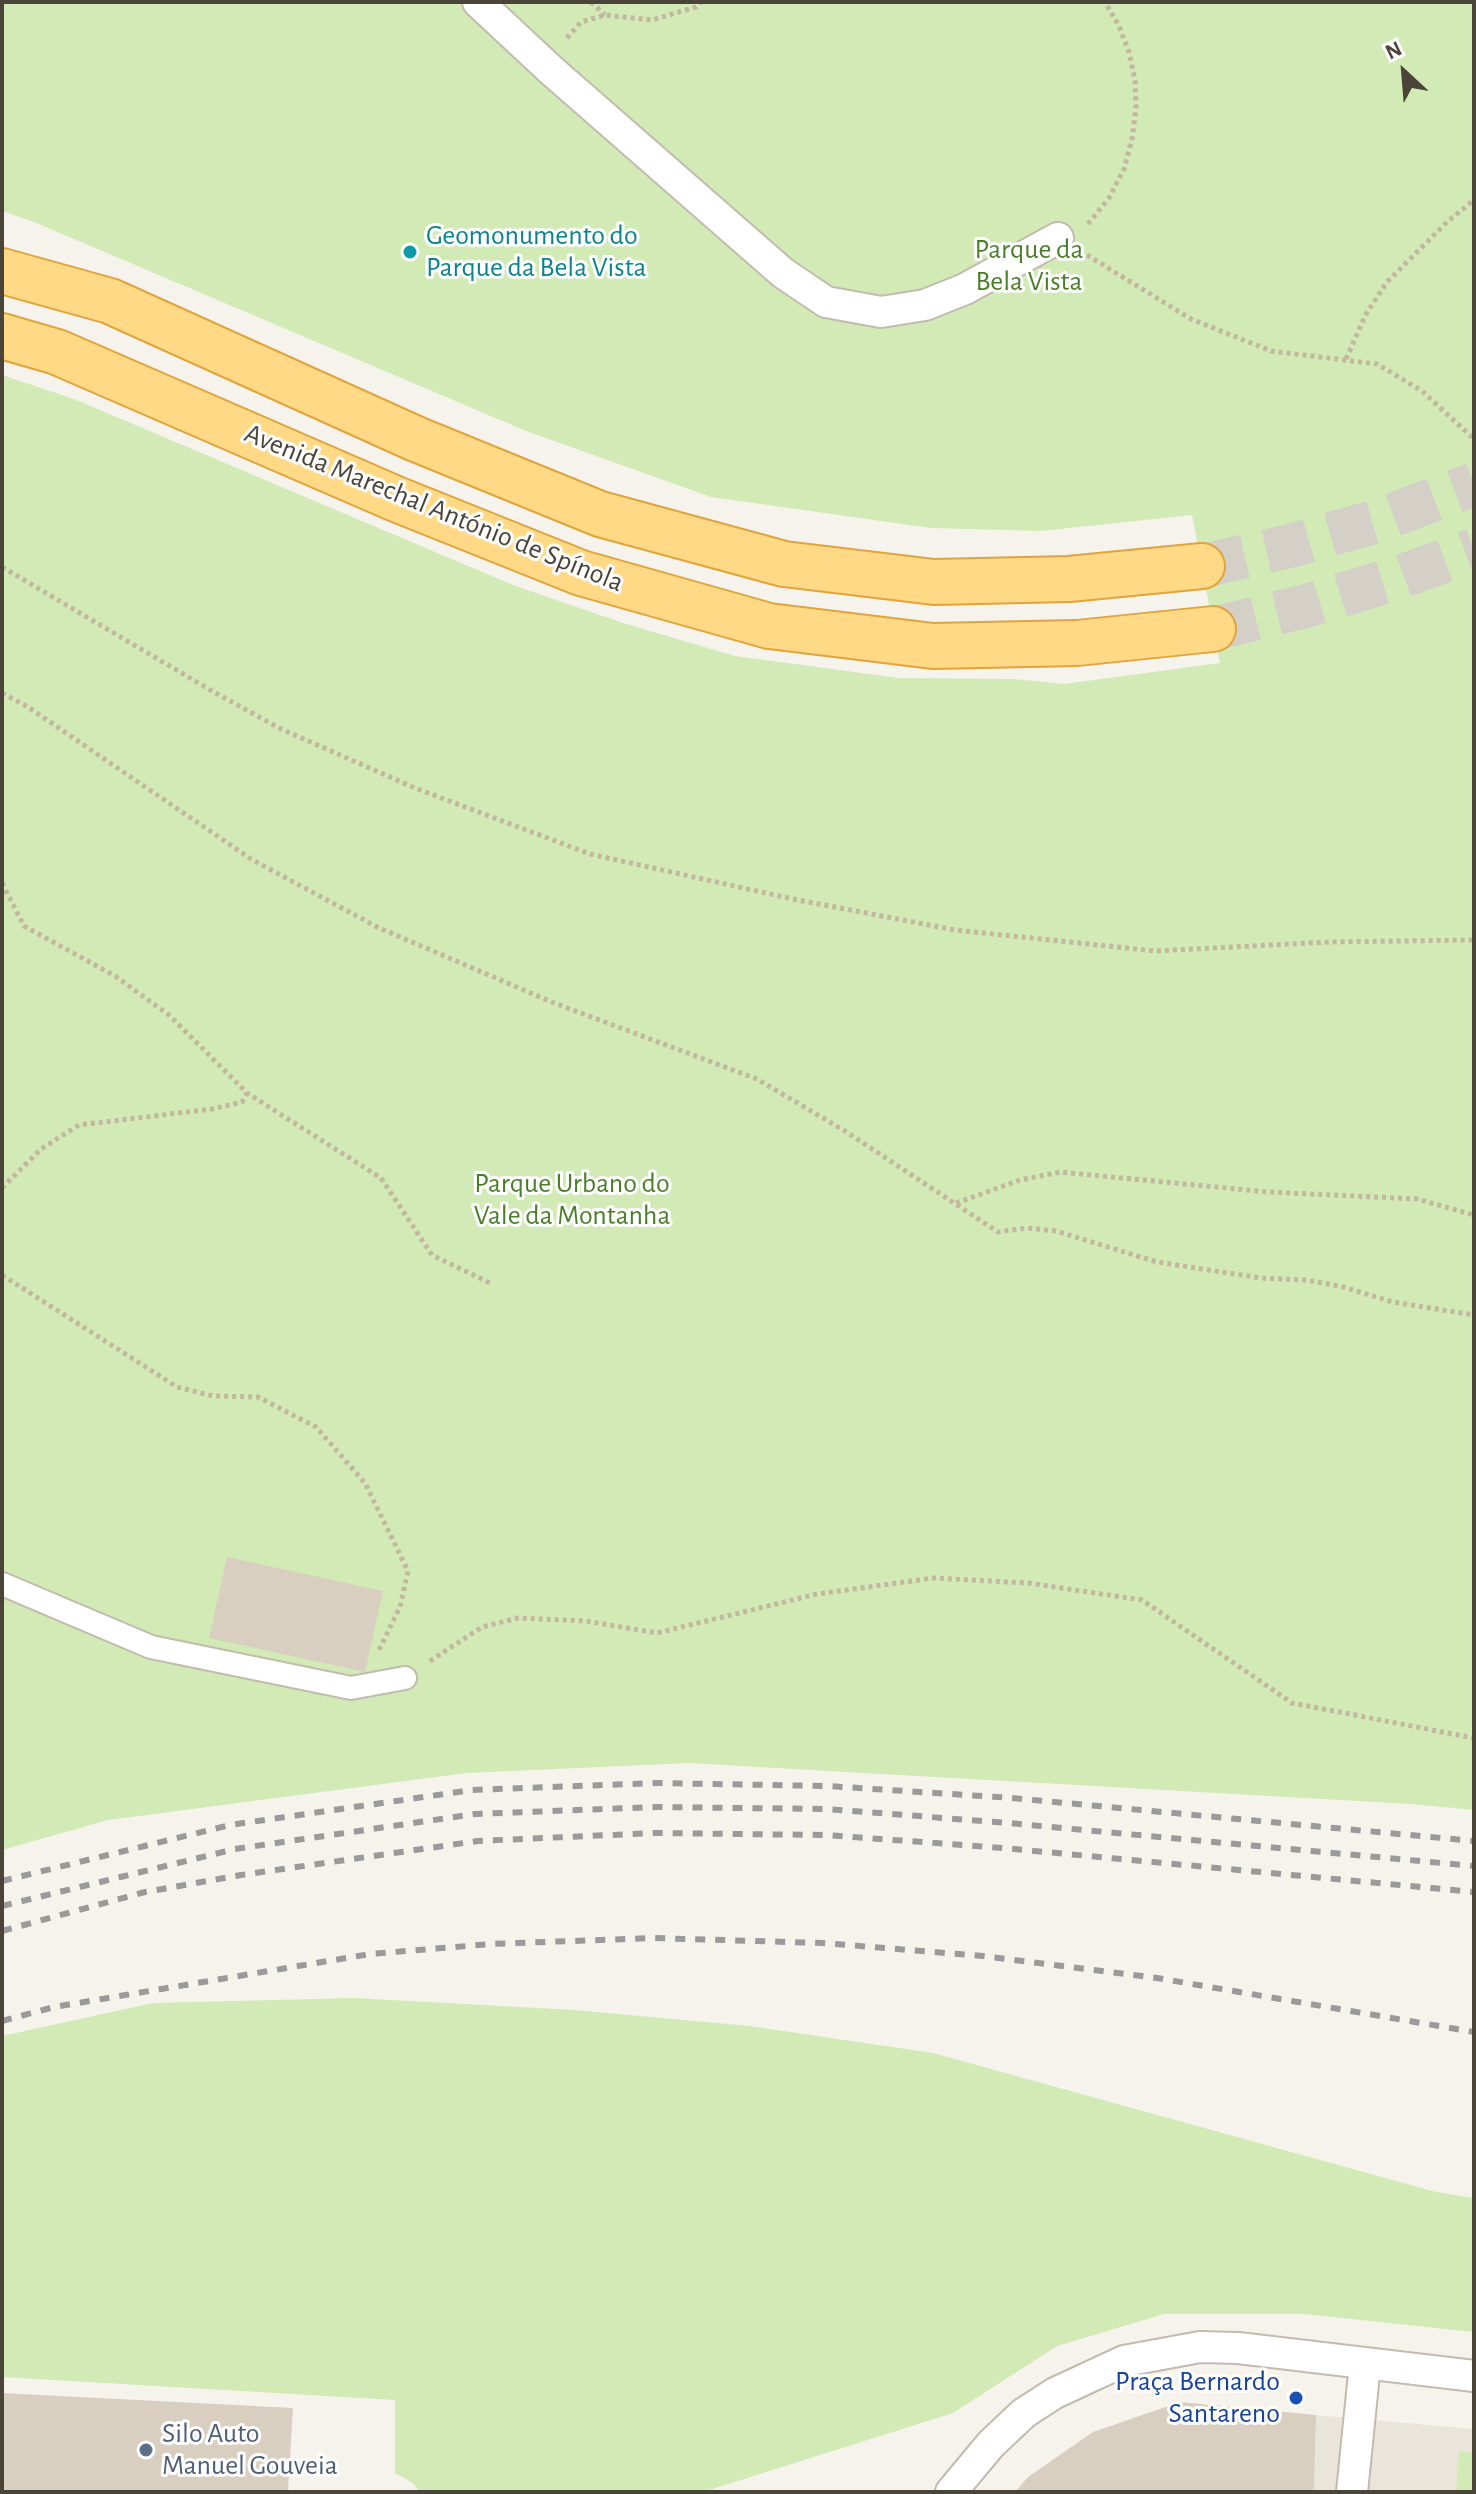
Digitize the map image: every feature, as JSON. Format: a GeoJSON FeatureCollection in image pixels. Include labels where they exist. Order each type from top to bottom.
{"type":"FeatureCollection","features":[{"type":"Feature","properties":{"kind":"highway"},"geometry":{"type":"LineString","coordinates":[[2,244],[68,273],[110,301]]}},
{"type":"Feature","properties":{"kind":"highway","name":"Avenida Marechal António de Spínola"},"geometry":{"type":"LineString","coordinates":[[2,271],[110,301],[416,439],[600,514],[784,564],[934,582],[1069,579],[1202,566]]}},
{"type":"Feature","properties":{"kind":"highway","name":"Avenida Marechal António de Spínola"},"geometry":{"type":"LineString","coordinates":[[2,336],[57,352],[396,499],[581,573],[769,626],[933,646],[1077,643],[1213,629]]}},
{"type":"Feature","properties":{"kind":"street"},"geometry":{"type":"LineString","coordinates":[[478,2],[552,71],[783,273],[826,302],[881,312],[925,305],[965,289],[1058,238]]}},
{"type":"Feature","properties":{"kind":"street"},"geometry":{"type":"LineString","coordinates":[[2,1584],[151,1647],[351,1688],[405,1678]]}},
{"type":"Feature","properties":{"kind":"street"},"geometry":{"type":"LineString","coordinates":[[951,2492],[991,2444],[1024,2413],[1055,2393],[1124,2361],[1200,2347],[1238,2348],[1474,2376]]}},
{"type":"Feature","properties":{"kind":"street"},"geometry":{"type":"LineString","coordinates":[[1352,2492],[1365,2364]]}},
{"type":"Feature","properties":{"kind":"path"},"geometry":{"type":"LineString","coordinates":[[591,2],[605,15]]}},
{"type":"Feature","properties":{"kind":"path"},"geometry":{"type":"LineString","coordinates":[[552,71],[570,32],[581,22],[605,15],[652,20],[696,7],[701,2]]}},
{"type":"Feature","properties":{"kind":"path"},"geometry":{"type":"LineString","coordinates":[[1058,238],[1090,223],[1109,198],[1124,169],[1132,139],[1136,108],[1135,80],[1124,39],[1105,2]]}},
{"type":"Feature","properties":{"kind":"path"},"geometry":{"type":"LineString","coordinates":[[1346,359],[1366,314],[1387,282],[1447,222],[1474,200]]}},
{"type":"Feature","properties":{"kind":"path"},"geometry":{"type":"LineString","coordinates":[[1058,238],[1191,319],[1271,351],[1377,364],[1422,391],[1474,439]]}},
{"type":"Feature","properties":{"kind":"path"},"geometry":{"type":"LineString","coordinates":[[2,567],[281,729],[415,788],[590,854],[793,899],[955,930],[1155,951],[1329,942],[1474,940]]}},
{"type":"Feature","properties":{"kind":"path"},"geometry":{"type":"LineString","coordinates":[[2,693],[28,707],[251,859],[377,927],[554,1003],[757,1079],[845,1131],[998,1232],[1027,1228],[1056,1231],[1157,1262],[1261,1278],[1305,1280],[1340,1286],[1393,1302],[1474,1315]]}},
{"type":"Feature","properties":{"kind":"path"},"geometry":{"type":"LineString","coordinates":[[2,883],[24,926],[115,976],[169,1015],[247,1093],[381,1178],[432,1255],[492,1284]]}},
{"type":"Feature","properties":{"kind":"path"},"geometry":{"type":"LineString","coordinates":[[2,1188],[41,1149],[79,1125],[212,1109],[242,1102],[247,1093]]}},
{"type":"Feature","properties":{"kind":"path"},"geometry":{"type":"LineString","coordinates":[[955,1204],[1020,1180],[1060,1172],[1268,1192],[1417,1199],[1474,1215]]}},
{"type":"Feature","properties":{"kind":"path"},"geometry":{"type":"LineString","coordinates":[[2,1275],[177,1387],[213,1396],[258,1397],[316,1427],[365,1483],[408,1571],[400,1607],[362,1685]]}},
{"type":"Feature","properties":{"kind":"path"},"geometry":{"type":"LineString","coordinates":[[405,1678],[482,1627],[518,1618],[586,1621],[657,1633],[817,1594],[934,1578],[1028,1583],[1142,1600],[1292,1703],[1474,1738]]}},
{"type":"Feature","properties":{"kind":"shaded area"},"geometry":{"type":"Polygon","coordinates":[[[1316,2415],[1474,2429],[1474,2492],[1314,2492],[1316,2415]]]}},
{"type":"Feature","properties":{"kind":"green space","name":"Parque Urbano do Vale da Montanha"},"geometry":{"type":"Polygon","coordinates":[[[2,2],[1474,2],[1474,1810],[688,1763],[467,1773],[108,1820],[2,1850],[2,375],[74,399],[513,585],[623,623],[735,656],[899,678],[1014,679],[1064,684],[1220,663],[1192,515],[1041,531],[931,528],[711,497],[526,431],[2,211],[2,2]]]}},
{"type":"Feature","properties":{"kind":"green space"},"geometry":{"type":"Polygon","coordinates":[[[354,1998],[574,2010],[749,2026],[933,2053],[1436,2192],[1474,2198],[1474,2332],[1304,2314],[1164,2314],[1057,2346],[953,2413],[703,2492],[420,2492],[413,2483],[395,2473],[395,2400],[2,2377],[2,2036],[153,2003],[354,1998]]]}},
{"type":"Feature","properties":{"kind":"green space"},"geometry":{"type":"Polygon","coordinates":[[[1459,2451],[1474,2453],[1474,2492],[1456,2492],[1459,2451]]]}},
{"type":"Feature","properties":{"kind":"building"},"geometry":{"type":"Polygon","coordinates":[[[227,1557],[383,1591],[365,1672],[209,1638],[227,1557]]]}},
{"type":"Feature","properties":{"kind":"building","name":"Silo Auto Manuel Gouveia"},"geometry":{"type":"Polygon","coordinates":[[[2,2393],[293,2408],[288,2492],[2,2492],[2,2393]]]}},
{"type":"Feature","properties":{"kind":"building"},"geometry":{"type":"Polygon","coordinates":[[[1180,2402],[1316,2415],[1314,2492],[1015,2492],[1028,2477],[1093,2432],[1180,2402]]]}},
{"type":"Feature","properties":{"kind":"tunnel"},"geometry":{"type":"LineString","coordinates":[[1202,566],[1290,546],[1377,521],[1474,484]]}},
{"type":"Feature","properties":{"kind":"tunnel"},"geometry":{"type":"LineString","coordinates":[[1213,629],[1306,606],[1474,550]]}},
{"type":"Feature","properties":{"kind":"railway"},"geometry":{"type":"LineString","coordinates":[[2,1881],[230,1825],[472,1790],[656,1783],[828,1786],[1012,1798],[1474,1841]]}},
{"type":"Feature","properties":{"kind":"railway"},"geometry":{"type":"LineString","coordinates":[[2,1906],[235,1849],[475,1814],[656,1807],[827,1809],[1474,1866]]}},
{"type":"Feature","properties":{"kind":"railway"},"geometry":{"type":"LineString","coordinates":[[2,1931],[145,1892],[241,1875],[478,1841],[655,1833],[826,1835],[1003,1848],[1474,1892]]}},
{"type":"Feature","properties":{"kind":"railway"},"geometry":{"type":"LineString","coordinates":[[2,2021],[54,2007],[370,1954],[491,1944],[653,1938],[823,1943],[983,1956],[1157,1978],[1474,2032]]}},
{"type":"Feature","properties":{"kind":"place","name":"Geomonumento do Parque da Bela Vista"},"geometry":{"type":"Point","coordinates":[410,252]}},
{"type":"Feature","properties":{"kind":"place","name":"Praça Bernardo Santareno"},"geometry":{"type":"Point","coordinates":[1296,2398]}},
{"type":"Feature","properties":{"kind":"place","name":"Silo Auto Manuel Gouveia"},"geometry":{"type":"Point","coordinates":[146,2450]}},
{"type":"Feature","properties":{"kind":"park label","name":"Parque da Bela Vista"},"geometry":{"type":"Point","coordinates":[1029,266]}}]}
